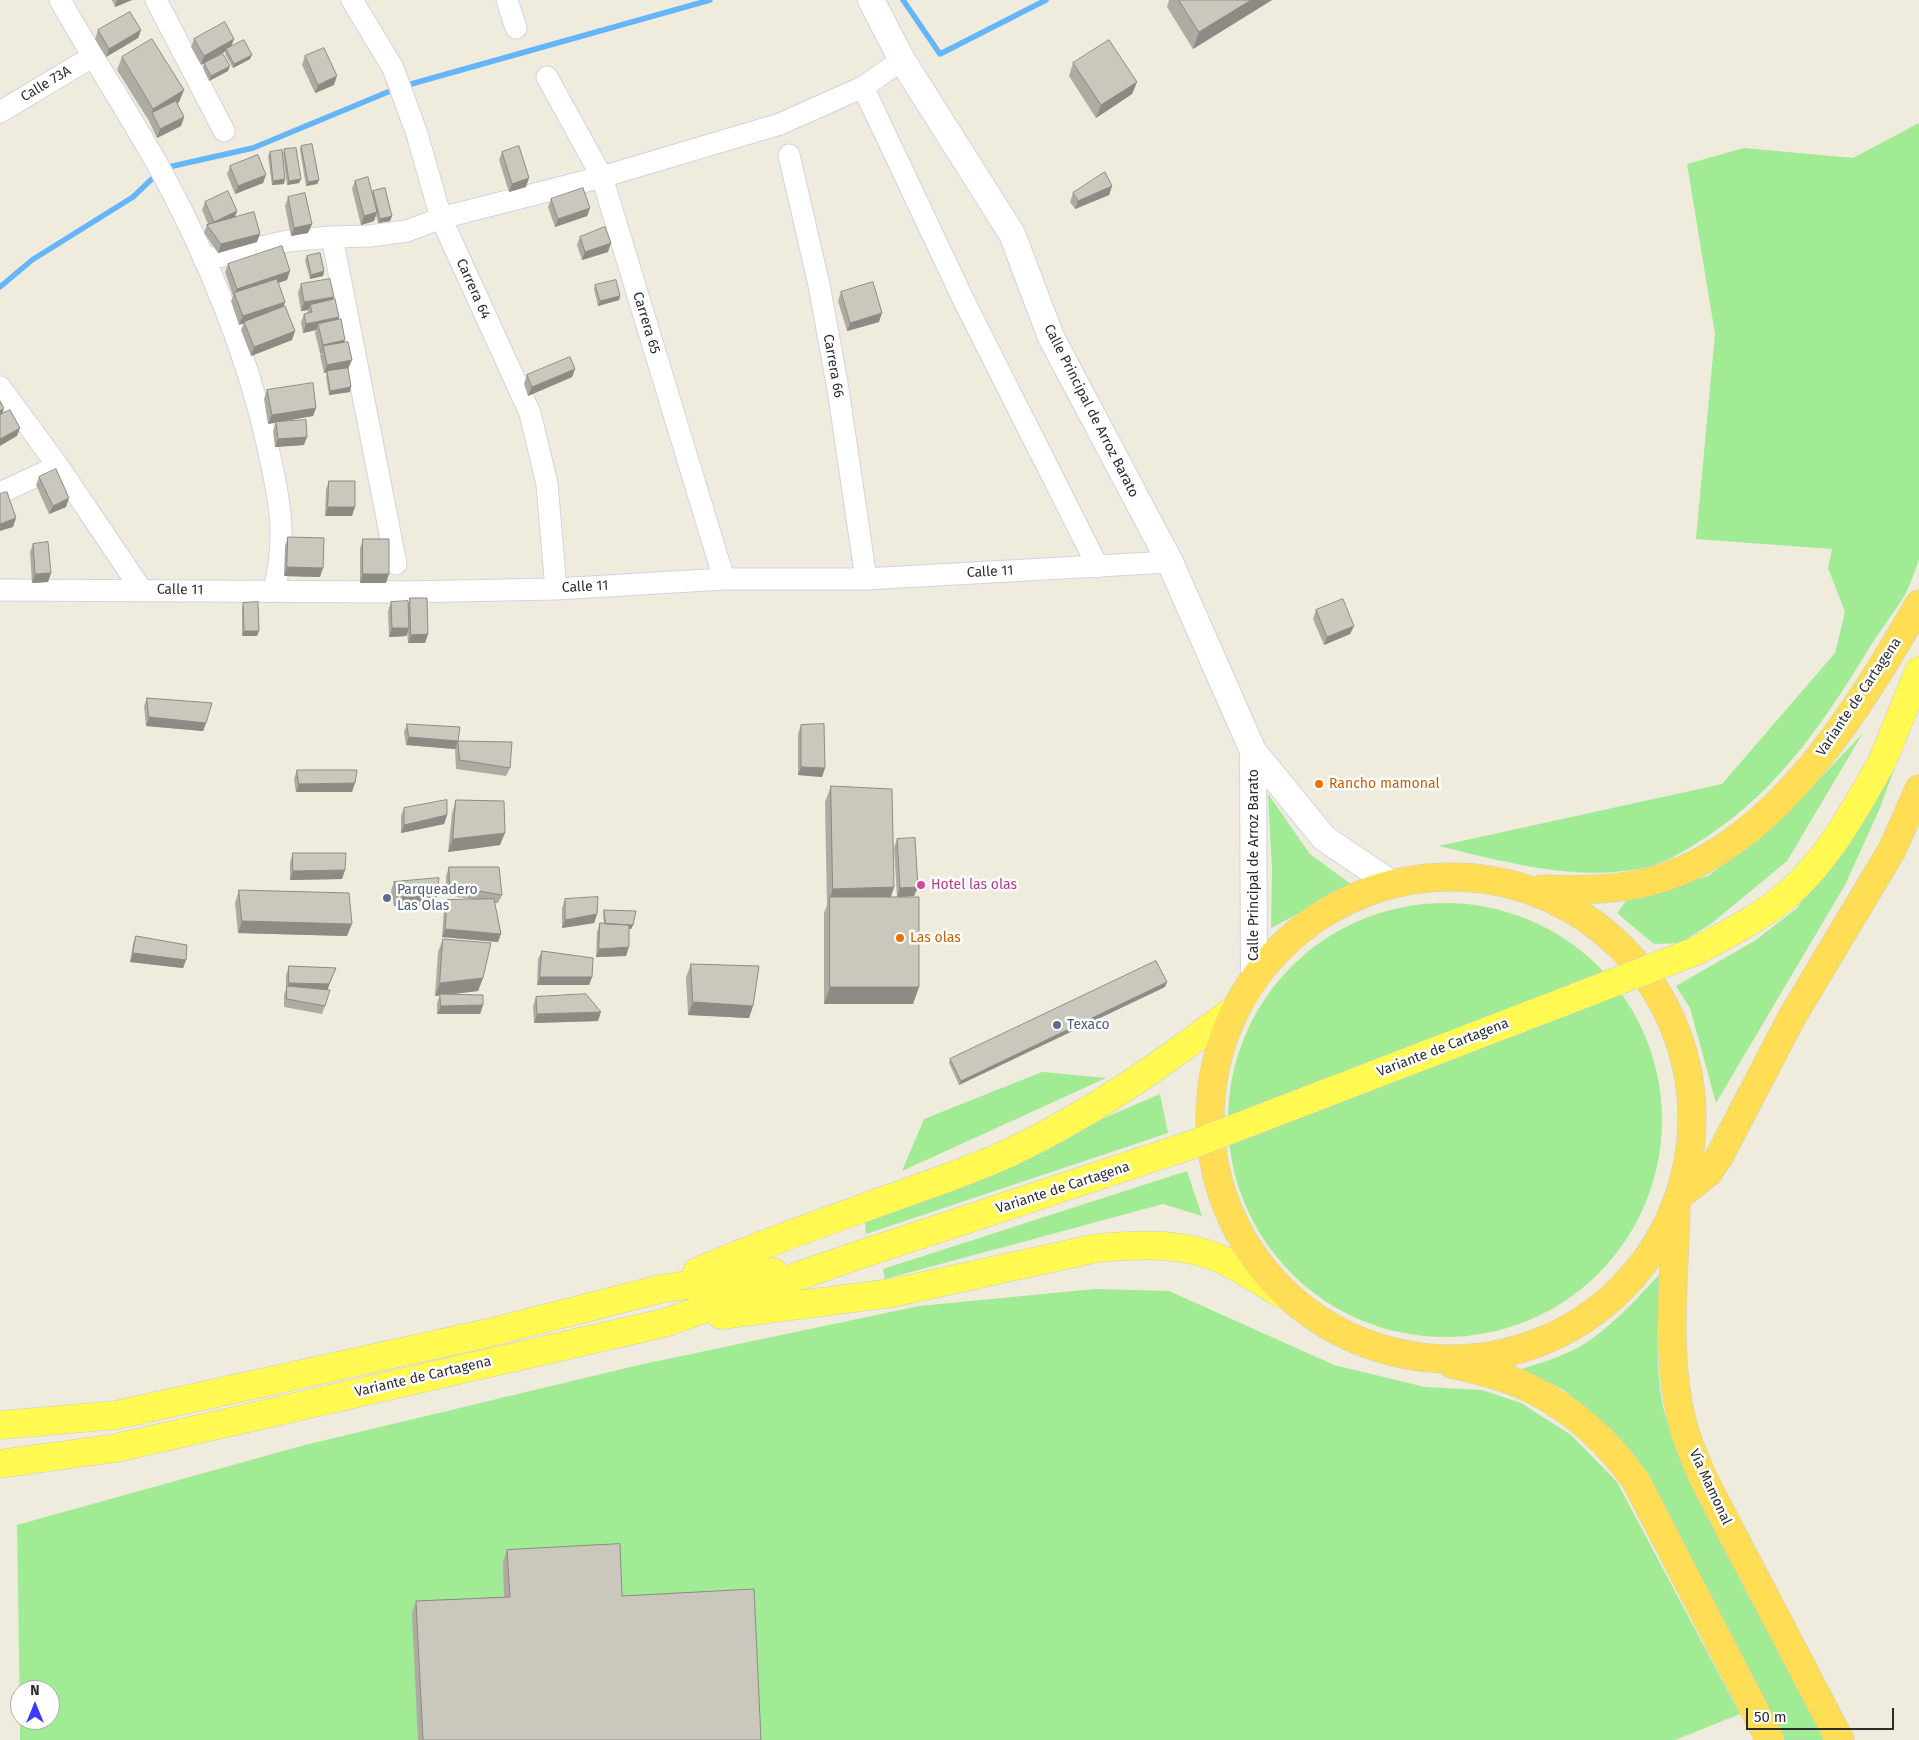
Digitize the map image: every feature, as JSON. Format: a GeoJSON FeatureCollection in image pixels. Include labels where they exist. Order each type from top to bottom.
{"type":"FeatureCollection","features":[{"type":"Feature","properties":{"kind":"highway","name":"Variante de Cartagena"},"geometry":{"type":"LineString","coordinates":[[1525,888],[1587,891],[1625,886],[1661,879],[1692,867],[1720,851],[1760,819],[1798,783],[1835,738],[1881,670],[1919,604]]}},
{"type":"Feature","properties":{"kind":"highway"},"geometry":{"type":"LineString","coordinates":[[1679,1201],[1708,1173],[1719,1157],[1792,1017],[1892,850],[1919,789]]}},
{"type":"Feature","properties":{"kind":"highway"},"geometry":{"type":"LineString","coordinates":[[1432,1358],[1493,1355],[1552,1337],[1604,1305],[1646,1261],[1679,1201],[1692,1148],[1693,1100],[1685,1053],[1668,1008],[1642,968],[1608,934],[1568,907],[1525,888],[1472,878],[1419,879],[1392,884],[1351,898],[1315,919],[1282,946],[1254,978],[1233,1010],[1217,1059],[1210,1109],[1213,1159],[1227,1208],[1251,1252],[1282,1294],[1316,1317],[1352,1337],[1391,1351],[1432,1358],[1532,1389],[1586,1425],[1616,1454],[1636,1480],[1770,1740]]}},
{"type":"Feature","properties":{"kind":"highway","name":"Vía Mamonal"},"geometry":{"type":"LineString","coordinates":[[1679,1201],[1673,1350],[1676,1389],[1686,1435],[1703,1478],[1840,1740]]}},
{"type":"Feature","properties":{"kind":"main road","name":"Variante de Cartagena"},"geometry":{"type":"LineString","coordinates":[[0,1464],[116,1448],[664,1323],[843,1260],[1191,1145],[1696,951],[1761,914],[1786,895],[1809,873],[1849,821],[1882,762],[1919,671]]}},
{"type":"Feature","properties":{"kind":"main road"},"geometry":{"type":"LineString","coordinates":[[660,1289],[716,1264],[945,1180],[1012,1152],[1122,1092],[1173,1057],[1233,1010]]}},
{"type":"Feature","properties":{"kind":"main road"},"geometry":{"type":"LineString","coordinates":[[664,1323],[892,1293],[1097,1248],[1130,1245],[1167,1246],[1194,1251],[1224,1261],[1282,1294]]}},
{"type":"Feature","properties":{"kind":"main road","name":"Variante de Cartagena"},"geometry":{"type":"LineString","coordinates":[[0,1425],[116,1415],[488,1333],[660,1289],[843,1260]]}},
{"type":"Feature","properties":{"kind":"street"},"geometry":{"type":"LineString","coordinates":[[60,0],[167,182],[204,260],[242,356],[260,415],[279,494],[283,542],[274,591]]}},
{"type":"Feature","properties":{"kind":"street"},"geometry":{"type":"LineString","coordinates":[[156,0],[224,131]]}},
{"type":"Feature","properties":{"kind":"street","name":"Carrera 64"},"geometry":{"type":"LineString","coordinates":[[352,0],[393,68],[441,218],[530,414],[547,484],[556,589]]}},
{"type":"Feature","properties":{"kind":"street"},"geometry":{"type":"LineString","coordinates":[[507,0],[516,28]]}},
{"type":"Feature","properties":{"kind":"street","name":"Calle Principal de Arroz Barato"},"geometry":{"type":"LineString","coordinates":[[871,0],[902,60],[1012,234],[1052,337],[1170,562],[1253,751],[1324,838],[1392,884]]}},
{"type":"Feature","properties":{"kind":"street","name":"Calle 73A"},"geometry":{"type":"LineString","coordinates":[[0,112],[92,56]]}},
{"type":"Feature","properties":{"kind":"street"},"geometry":{"type":"LineString","coordinates":[[204,260],[288,241],[370,236],[407,231],[441,218],[602,177],[780,124],[862,88],[902,60]]}},
{"type":"Feature","properties":{"kind":"street","name":"Carrera 65"},"geometry":{"type":"LineString","coordinates":[[547,77],[602,177],[724,579]]}},
{"type":"Feature","properties":{"kind":"street"},"geometry":{"type":"LineString","coordinates":[[862,88],[965,303],[1098,567]]}},
{"type":"Feature","properties":{"kind":"street","name":"Carrera 66"},"geometry":{"type":"LineString","coordinates":[[789,154],[819,284],[838,389],[866,579]]}},
{"type":"Feature","properties":{"kind":"street"},"geometry":{"type":"LineString","coordinates":[[332,237],[396,564]]}},
{"type":"Feature","properties":{"kind":"street"},"geometry":{"type":"LineString","coordinates":[[0,386],[58,466],[141,589]]}},
{"type":"Feature","properties":{"kind":"street"},"geometry":{"type":"LineString","coordinates":[[0,493],[58,466]]}},
{"type":"Feature","properties":{"kind":"street","name":"Calle 11"},"geometry":{"type":"LineString","coordinates":[[0,590],[556,589],[724,579],[866,579],[1170,562]]}},
{"type":"Feature","properties":{"kind":"street","name":"Calle Principal de Arroz Barato"},"geometry":{"type":"LineString","coordinates":[[1253,751],[1254,978]]}},
{"type":"Feature","properties":{"kind":"green space"},"geometry":{"type":"Polygon","coordinates":[[[1919,123],[1919,560],[1903,598],[1837,699],[1800,750],[1758,796],[1708,836],[1679,854],[1648,867],[1596,873],[1569,872],[1516,864],[1439,846],[1722,784],[1835,653],[1845,612],[1828,568],[1832,549],[1696,539],[1715,334],[1687,164],[1744,148],[1853,158],[1919,123]]]}},
{"type":"Feature","properties":{"kind":"green space"},"geometry":{"type":"Polygon","coordinates":[[[1919,701],[1880,808],[1845,885],[1716,1103],[1690,1008],[1676,986],[1756,940],[1797,908],[1919,701]]]}},
{"type":"Feature","properties":{"kind":"green space"},"geometry":{"type":"Polygon","coordinates":[[[1863,733],[1787,861],[1712,923],[1680,943],[1654,944],[1617,913],[1630,896],[1708,876],[1778,823],[1863,733]]]}},
{"type":"Feature","properties":{"kind":"green space"},"geometry":{"type":"Polygon","coordinates":[[[1268,794],[1310,854],[1352,885],[1271,928],[1272,868],[1268,794]]]}},
{"type":"Feature","properties":{"kind":"green space"},"geometry":{"type":"Polygon","coordinates":[[[1445,903],[1487,907],[1528,919],[1566,939],[1599,966],[1626,999],[1646,1037],[1658,1078],[1662,1120],[1658,1162],[1646,1203],[1626,1241],[1599,1274],[1566,1301],[1528,1321],[1487,1333],[1445,1337],[1403,1333],[1362,1321],[1324,1301],[1291,1274],[1264,1241],[1244,1203],[1232,1162],[1228,1120],[1232,1078],[1244,1037],[1264,999],[1291,966],[1324,939],[1362,919],[1403,907],[1445,903]]]}},
{"type":"Feature","properties":{"kind":"green space"},"geometry":{"type":"Polygon","coordinates":[[[1042,1072],[1106,1078],[902,1171],[924,1119],[1042,1072]]]}},
{"type":"Feature","properties":{"kind":"green space"},"geometry":{"type":"Polygon","coordinates":[[[1160,1094],[1168,1133],[866,1234],[865,1221],[1160,1094]]]}},
{"type":"Feature","properties":{"kind":"green space"},"geometry":{"type":"Polygon","coordinates":[[[1187,1171],[1202,1216],[1163,1204],[885,1279],[883,1269],[1187,1171]]]}},
{"type":"Feature","properties":{"kind":"green space"},"geometry":{"type":"Polygon","coordinates":[[[1660,1274],[1658,1370],[1662,1402],[1672,1437],[1686,1472],[1825,1740],[1783,1740],[1601,1423],[1564,1390],[1522,1369],[1559,1356],[1585,1344],[1620,1316],[1660,1274]]]}},
{"type":"Feature","properties":{"kind":"green space"},"geometry":{"type":"Polygon","coordinates":[[[1095,1289],[1169,1291],[1334,1365],[1425,1387],[1482,1390],[1521,1403],[1571,1435],[1617,1482],[1740,1714],[1675,1740],[20,1740],[20,1730],[60,1730],[60,1680],[19,1680],[17,1525],[305,1445],[639,1365],[919,1306],[1095,1289]]]}},
{"type":"Feature","properties":{"kind":"building"},"geometry":{"type":"Polygon","coordinates":[[[1179,0],[1251,0],[1199,32],[1179,0]]]}},
{"type":"Feature","properties":{"kind":"building"},"geometry":{"type":"Polygon","coordinates":[[[130,12],[141,30],[109,49],[98,30],[130,12]]]}},
{"type":"Feature","properties":{"kind":"building"},"geometry":{"type":"Polygon","coordinates":[[[225,22],[234,39],[204,56],[194,39],[225,22]]]}},
{"type":"Feature","properties":{"kind":"building"},"geometry":{"type":"Polygon","coordinates":[[[152,39],[184,90],[153,109],[122,57],[152,39]]]}},
{"type":"Feature","properties":{"kind":"building"},"geometry":{"type":"Polygon","coordinates":[[[244,40],[252,55],[234,64],[226,49],[244,40]]]}},
{"type":"Feature","properties":{"kind":"building"},"geometry":{"type":"Polygon","coordinates":[[[1109,40],[1137,82],[1101,105],[1073,63],[1109,40]]]}},
{"type":"Feature","properties":{"kind":"building"},"geometry":{"type":"Polygon","coordinates":[[[324,48],[337,76],[318,85],[305,56],[324,48]]]}},
{"type":"Feature","properties":{"kind":"building"},"geometry":{"type":"Polygon","coordinates":[[[223,54],[230,66],[211,76],[204,63],[223,54]]]}},
{"type":"Feature","properties":{"kind":"building"},"geometry":{"type":"Polygon","coordinates":[[[176,101],[184,117],[160,129],[152,113],[176,101]]]}},
{"type":"Feature","properties":{"kind":"building"},"geometry":{"type":"Polygon","coordinates":[[[312,144],[319,180],[308,182],[301,146],[312,144]]]}},
{"type":"Feature","properties":{"kind":"building"},"geometry":{"type":"Polygon","coordinates":[[[519,146],[529,178],[512,184],[502,152],[519,146]]]}},
{"type":"Feature","properties":{"kind":"building"},"geometry":{"type":"Polygon","coordinates":[[[296,148],[301,179],[289,181],[284,149],[296,148]]]}},
{"type":"Feature","properties":{"kind":"building"},"geometry":{"type":"Polygon","coordinates":[[[282,150],[285,179],[273,181],[270,152],[282,150]]]}},
{"type":"Feature","properties":{"kind":"building"},"geometry":{"type":"Polygon","coordinates":[[[258,155],[266,175],[238,186],[230,166],[258,155]]]}},
{"type":"Feature","properties":{"kind":"building"},"geometry":{"type":"Polygon","coordinates":[[[1105,172],[1112,186],[1078,201],[1073,193],[1105,172]]]}},
{"type":"Feature","properties":{"kind":"building"},"geometry":{"type":"Polygon","coordinates":[[[368,177],[377,212],[364,216],[355,181],[368,177]]]}},
{"type":"Feature","properties":{"kind":"building"},"geometry":{"type":"Polygon","coordinates":[[[385,188],[392,216],[380,219],[373,191],[385,188]]]}},
{"type":"Feature","properties":{"kind":"building"},"geometry":{"type":"Polygon","coordinates":[[[583,188],[590,208],[558,219],[551,199],[583,188]]]}},
{"type":"Feature","properties":{"kind":"building"},"geometry":{"type":"Polygon","coordinates":[[[228,191],[237,211],[214,222],[205,202],[228,191]]]}},
{"type":"Feature","properties":{"kind":"building"},"geometry":{"type":"Polygon","coordinates":[[[305,193],[312,224],[294,228],[288,197],[305,193]]]}},
{"type":"Feature","properties":{"kind":"building"},"geometry":{"type":"Polygon","coordinates":[[[254,212],[260,234],[221,244],[207,225],[254,212]]]}},
{"type":"Feature","properties":{"kind":"building"},"geometry":{"type":"Polygon","coordinates":[[[605,227],[611,243],[585,252],[580,237],[605,227]]]}},
{"type":"Feature","properties":{"kind":"building"},"geometry":{"type":"Polygon","coordinates":[[[282,246],[290,271],[237,289],[228,264],[282,246]]]}},
{"type":"Feature","properties":{"kind":"building"},"geometry":{"type":"Polygon","coordinates":[[[320,253],[324,271],[311,275],[307,256],[320,253]]]}},
{"type":"Feature","properties":{"kind":"building"},"geometry":{"type":"Polygon","coordinates":[[[277,279],[285,302],[243,316],[234,293],[277,279]]]}},
{"type":"Feature","properties":{"kind":"building"},"geometry":{"type":"Polygon","coordinates":[[[330,279],[334,297],[304,302],[301,284],[330,279]]]}},
{"type":"Feature","properties":{"kind":"building"},"geometry":{"type":"Polygon","coordinates":[[[616,280],[620,296],[600,301],[595,285],[616,280]]]}},
{"type":"Feature","properties":{"kind":"building"},"geometry":{"type":"Polygon","coordinates":[[[873,282],[882,313],[850,323],[841,292],[873,282]]]}},
{"type":"Feature","properties":{"kind":"building"},"geometry":{"type":"Polygon","coordinates":[[[335,299],[339,317],[306,324],[304,314],[312,312],[310,305],[335,299]]]}},
{"type":"Feature","properties":{"kind":"building"},"geometry":{"type":"Polygon","coordinates":[[[285,306],[295,331],[254,347],[244,322],[285,306]]]}},
{"type":"Feature","properties":{"kind":"building"},"geometry":{"type":"Polygon","coordinates":[[[341,319],[345,340],[323,345],[318,324],[341,319]]]}},
{"type":"Feature","properties":{"kind":"building"},"geometry":{"type":"Polygon","coordinates":[[[348,342],[352,360],[327,365],[323,346],[348,342]]]}},
{"type":"Feature","properties":{"kind":"building"},"geometry":{"type":"Polygon","coordinates":[[[570,357],[575,369],[532,387],[527,375],[570,357]]]}},
{"type":"Feature","properties":{"kind":"building"},"geometry":{"type":"Polygon","coordinates":[[[348,368],[351,387],[330,391],[327,371],[348,368]]]}},
{"type":"Feature","properties":{"kind":"building"},"geometry":{"type":"Polygon","coordinates":[[[313,383],[316,408],[272,415],[267,390],[313,383]]]}},
{"type":"Feature","properties":{"kind":"building"},"geometry":{"type":"Polygon","coordinates":[[[0,401],[4,408],[0,411],[0,401]]]}},
{"type":"Feature","properties":{"kind":"building"},"geometry":{"type":"Polygon","coordinates":[[[10,410],[20,428],[0,439],[0,415],[10,410]]]}},
{"type":"Feature","properties":{"kind":"building"},"geometry":{"type":"Polygon","coordinates":[[[306,420],[307,437],[278,439],[276,422],[306,420]]]}},
{"type":"Feature","properties":{"kind":"building"},"geometry":{"type":"Polygon","coordinates":[[[56,469],[69,498],[53,506],[39,477],[56,469]]]}},
{"type":"Feature","properties":{"kind":"building"},"geometry":{"type":"Polygon","coordinates":[[[329,481],[355,481],[355,507],[328,507],[329,481]]]}},
{"type":"Feature","properties":{"kind":"building"},"geometry":{"type":"Polygon","coordinates":[[[7,492],[16,518],[0,524],[0,494],[7,492]]]}},
{"type":"Feature","properties":{"kind":"building"},"geometry":{"type":"Polygon","coordinates":[[[288,537],[324,538],[323,568],[287,567],[288,537]]]}},
{"type":"Feature","properties":{"kind":"building"},"geometry":{"type":"Polygon","coordinates":[[[363,539],[389,539],[389,574],[363,574],[363,539]]]}},
{"type":"Feature","properties":{"kind":"building"},"geometry":{"type":"Polygon","coordinates":[[[48,542],[51,573],[35,574],[33,544],[48,542]]]}},
{"type":"Feature","properties":{"kind":"building"},"geometry":{"type":"Polygon","coordinates":[[[410,598],[427,598],[428,634],[411,635],[410,598]]]}},
{"type":"Feature","properties":{"kind":"building"},"geometry":{"type":"Polygon","coordinates":[[[1343,599],[1354,626],[1327,637],[1316,610],[1343,599]]]}},
{"type":"Feature","properties":{"kind":"building"},"geometry":{"type":"Polygon","coordinates":[[[408,601],[409,628],[392,628],[391,602],[408,601]]]}},
{"type":"Feature","properties":{"kind":"building"},"geometry":{"type":"Polygon","coordinates":[[[258,602],[259,631],[244,631],[243,603],[258,602]]]}},
{"type":"Feature","properties":{"kind":"building"},"geometry":{"type":"Polygon","coordinates":[[[147,698],[212,703],[206,723],[149,717],[147,698]]]}},
{"type":"Feature","properties":{"kind":"building"},"geometry":{"type":"Polygon","coordinates":[[[407,724],[460,727],[458,741],[409,737],[407,724]]]}},
{"type":"Feature","properties":{"kind":"building"},"geometry":{"type":"Polygon","coordinates":[[[824,724],[825,768],[801,767],[801,725],[824,724]]]}},
{"type":"Feature","properties":{"kind":"building"},"geometry":{"type":"Polygon","coordinates":[[[458,741],[512,742],[510,768],[460,760],[458,741]]]}},
{"type":"Feature","properties":{"kind":"building"},"geometry":{"type":"Polygon","coordinates":[[[297,770],[357,770],[355,783],[299,784],[297,770]]]}},
{"type":"Feature","properties":{"kind":"building"},"geometry":{"type":"Polygon","coordinates":[[[831,786],[892,789],[894,887],[833,889],[831,786]]]}},
{"type":"Feature","properties":{"kind":"building"},"geometry":{"type":"Polygon","coordinates":[[[447,800],[447,815],[404,825],[404,808],[447,800]]]}},
{"type":"Feature","properties":{"kind":"building"},"geometry":{"type":"Polygon","coordinates":[[[456,800],[504,801],[505,833],[453,839],[456,800]]]}},
{"type":"Feature","properties":{"kind":"building"},"geometry":{"type":"Polygon","coordinates":[[[915,838],[918,887],[900,888],[897,839],[915,838]]]}},
{"type":"Feature","properties":{"kind":"building"},"geometry":{"type":"Polygon","coordinates":[[[293,853],[346,853],[345,870],[293,871],[293,853]]]}},
{"type":"Feature","properties":{"kind":"building"},"geometry":{"type":"Polygon","coordinates":[[[449,867],[499,867],[502,895],[450,886],[449,867]]]}},
{"type":"Feature","properties":{"kind":"building"},"geometry":{"type":"Polygon","coordinates":[[[439,878],[437,896],[397,897],[394,882],[439,878]]]}},
{"type":"Feature","properties":{"kind":"building"},"geometry":{"type":"Polygon","coordinates":[[[239,890],[349,893],[352,924],[242,921],[239,890]]]}},
{"type":"Feature","properties":{"kind":"building"},"geometry":{"type":"Polygon","coordinates":[[[598,897],[597,914],[565,920],[565,899],[598,897]]]}},
{"type":"Feature","properties":{"kind":"building"},"geometry":{"type":"Polygon","coordinates":[[[830,897],[919,897],[919,987],[830,987],[830,897]]]}},
{"type":"Feature","properties":{"kind":"building"},"geometry":{"type":"Polygon","coordinates":[[[494,899],[501,934],[445,929],[447,900],[494,899]]]}},
{"type":"Feature","properties":{"kind":"building"},"geometry":{"type":"Polygon","coordinates":[[[604,910],[636,911],[633,925],[606,924],[604,910]]]}},
{"type":"Feature","properties":{"kind":"building"},"geometry":{"type":"Polygon","coordinates":[[[600,923],[629,925],[629,947],[599,949],[600,923]]]}},
{"type":"Feature","properties":{"kind":"building"},"geometry":{"type":"Polygon","coordinates":[[[136,936],[187,945],[186,960],[133,953],[136,936]]]}},
{"type":"Feature","properties":{"kind":"building"},"geometry":{"type":"Polygon","coordinates":[[[443,939],[491,943],[483,978],[440,983],[443,939]]]}},
{"type":"Feature","properties":{"kind":"building"},"geometry":{"type":"Polygon","coordinates":[[[542,951],[593,958],[592,977],[540,977],[542,951]]]}},
{"type":"Feature","properties":{"kind":"building","name":"Texaco"},"geometry":{"type":"Polygon","coordinates":[[[1156,961],[1167,982],[961,1081],[950,1059],[1156,961]]]}},
{"type":"Feature","properties":{"kind":"building"},"geometry":{"type":"Polygon","coordinates":[[[691,964],[759,966],[753,1006],[693,1002],[691,964]]]}},
{"type":"Feature","properties":{"kind":"building"},"geometry":{"type":"Polygon","coordinates":[[[289,966],[336,968],[329,984],[289,983],[289,966]]]}},
{"type":"Feature","properties":{"kind":"building"},"geometry":{"type":"Polygon","coordinates":[[[287,986],[330,990],[325,1006],[287,999],[287,986]]]}},
{"type":"Feature","properties":{"kind":"building"},"geometry":{"type":"Polygon","coordinates":[[[440,994],[483,995],[483,1005],[441,1006],[440,994]]]}},
{"type":"Feature","properties":{"kind":"building"},"geometry":{"type":"Polygon","coordinates":[[[586,994],[601,1012],[537,1014],[536,997],[586,994]]]}},
{"type":"Feature","properties":{"kind":"building"},"geometry":{"type":"Polygon","coordinates":[[[620,1544],[622,1596],[754,1589],[761,1740],[423,1740],[416,1601],[510,1597],[507,1550],[620,1544]]]}},
{"type":"Feature","properties":{"kind":"waterway"},"geometry":{"type":"LineString","coordinates":[[404,86],[710,0]]}},
{"type":"Feature","properties":{"kind":"waterway"},"geometry":{"type":"LineString","coordinates":[[903,0],[940,54],[1046,0]]}},
{"type":"Feature","properties":{"kind":"waterway"},"geometry":{"type":"LineString","coordinates":[[164,168],[253,148],[395,89]]}},
{"type":"Feature","properties":{"kind":"waterway"},"geometry":{"type":"LineString","coordinates":[[0,287],[32,260],[133,197],[157,174]]}},
{"type":"Feature","properties":{"kind":"place","name":"Rancho mamonal"},"geometry":{"type":"Point","coordinates":[1319,784]}},
{"type":"Feature","properties":{"kind":"place","name":"Hotel las olas"},"geometry":{"type":"Point","coordinates":[921,885]}},
{"type":"Feature","properties":{"kind":"place","name":"Parqueadero Las Olas"},"geometry":{"type":"Point","coordinates":[387,898]}},
{"type":"Feature","properties":{"kind":"place","name":"Las olas"},"geometry":{"type":"Point","coordinates":[900,938]}},
{"type":"Feature","properties":{"kind":"place","name":"Texaco"},"geometry":{"type":"Point","coordinates":[1057,1025]}}]}
